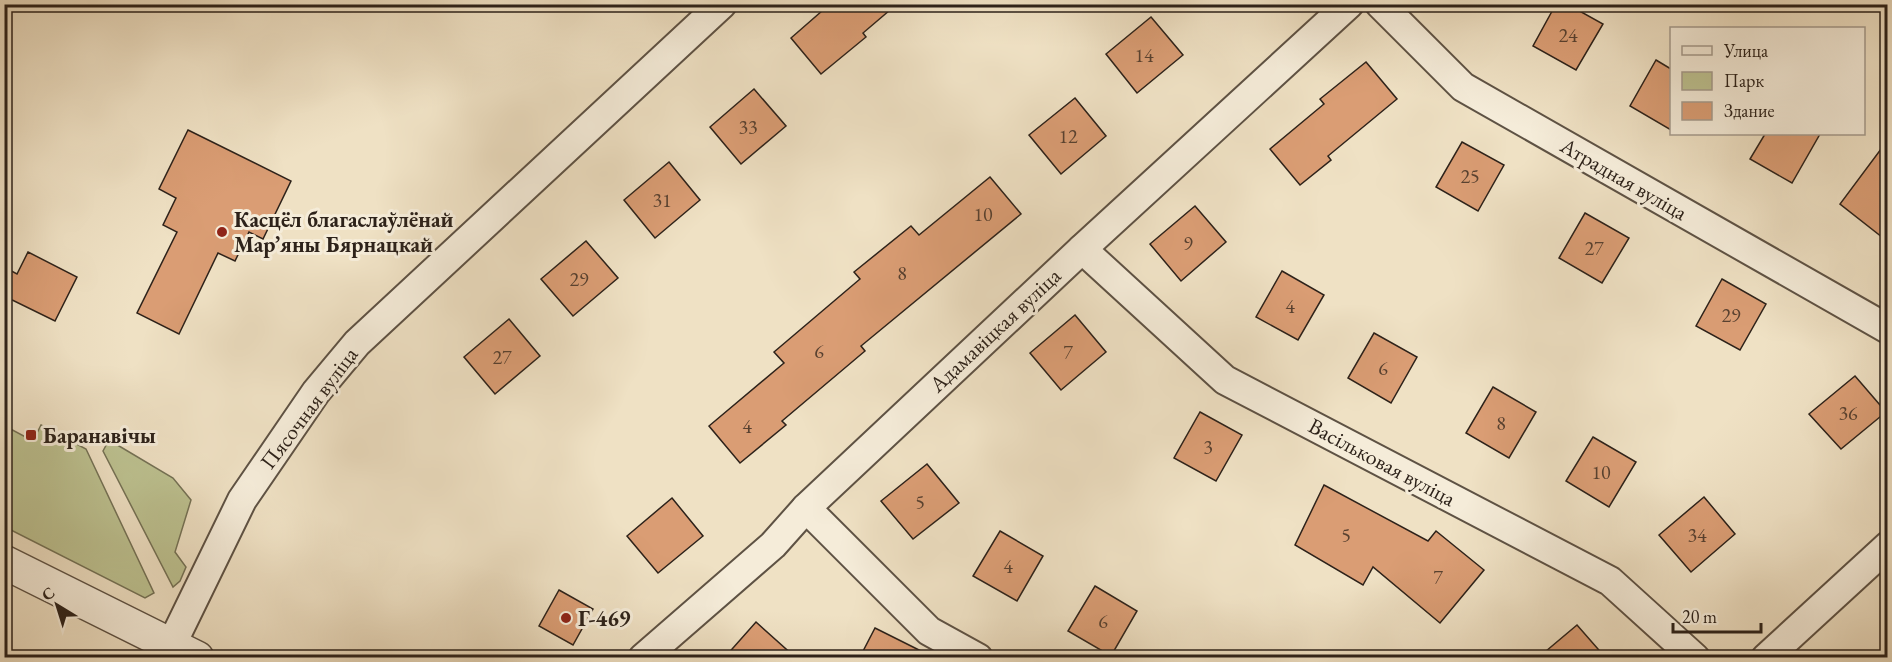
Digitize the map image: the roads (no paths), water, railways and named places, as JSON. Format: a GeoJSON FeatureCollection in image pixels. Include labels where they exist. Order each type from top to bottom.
{"type":"FeatureCollection","features":[{"type":"Feature","properties":{"kind":"street","name":"Пясочная вуліца"},"geometry":{"type":"LineString","coordinates":[[177,653],[242,500],[316,392],[357,344],[722,4]]}},
{"type":"Feature","properties":{"kind":"street","name":"Адамавіцкая вуліца"},"geometry":{"type":"LineString","coordinates":[[643,657],[773,545],[806,507],[1349,4]]}},
{"type":"Feature","properties":{"kind":"street","name":"Атрадная вуліца"},"geometry":{"type":"LineString","coordinates":[[1380,4],[1463,87],[1887,329]]}},
{"type":"Feature","properties":{"kind":"street","name":"Васільковая вуліца"},"geometry":{"type":"LineString","coordinates":[[1082,249],[1225,380],[1610,581],[1695,657]]}},
{"type":"Feature","properties":{"kind":"street"},"geometry":{"type":"LineString","coordinates":[[806,507],[929,631],[978,657]]}},
{"type":"Feature","properties":{"kind":"street"},"geometry":{"type":"LineString","coordinates":[[1766,657],[1887,546]]}},
{"type":"Feature","properties":{"kind":"street"},"geometry":{"type":"LineString","coordinates":[[4,562],[177,653]]}},
{"type":"Feature","properties":{"kind":"place","name":"Касцёл благаслаўлёнай Мар’яны Бярнацкай"},"geometry":{"type":"Point","coordinates":[222,232]}},
{"type":"Feature","properties":{"kind":"place","name":"Баранавічы"},"geometry":{"type":"Point","coordinates":[31,435]}},
{"type":"Feature","properties":{"kind":"place","name":"Г-469"},"geometry":{"type":"Point","coordinates":[566,618]}}]}
